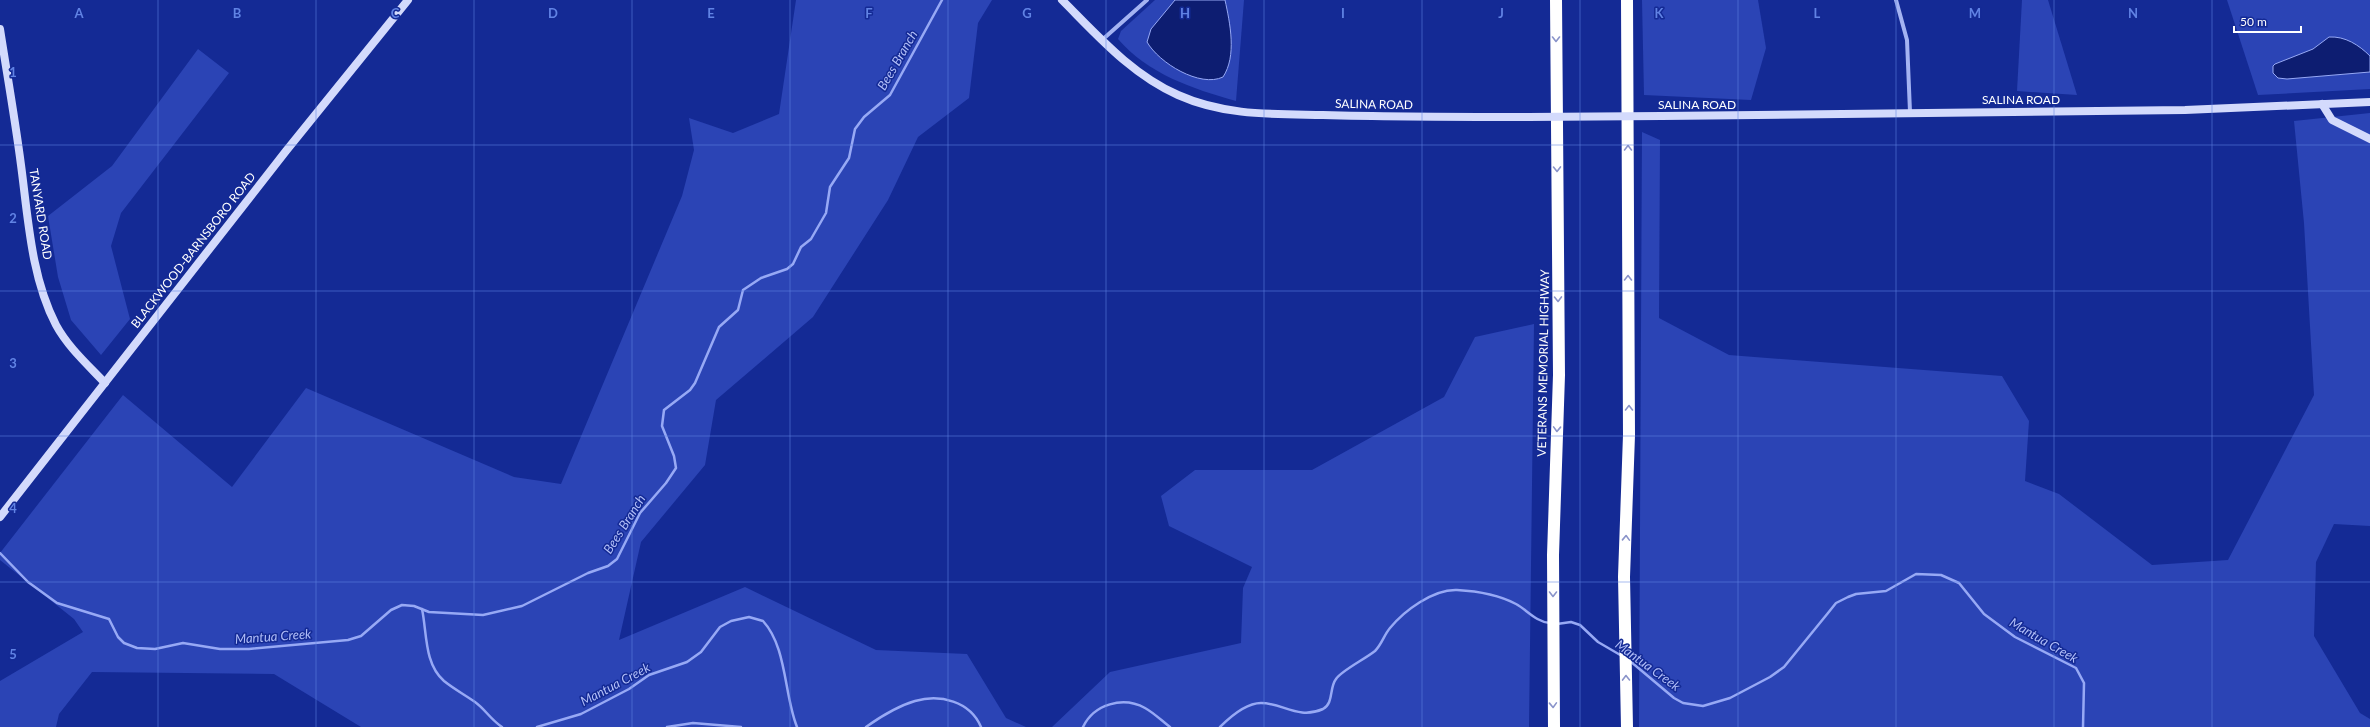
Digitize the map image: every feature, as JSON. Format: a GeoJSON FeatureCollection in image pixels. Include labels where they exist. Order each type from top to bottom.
{"type":"FeatureCollection","features":[{"type":"Feature","properties":{"kind":"highway","name":"VETERANS MEMORIAL HIGHWAY"},"geometry":{"type":"LineString","coordinates":[[1554,727],[1552,683],[1553,555],[1559,375],[1556,0]]}},
{"type":"Feature","properties":{"kind":"highway"},"geometry":{"type":"LineString","coordinates":[[1627,0],[1629,435],[1624,577],[1627,722]]}},
{"type":"Feature","properties":{"kind":"street","name":"BLACKWOOD-BARNSBORO ROAD"},"geometry":{"type":"LineString","coordinates":[[0,517],[286,151],[408,0]]}},
{"type":"Feature","properties":{"kind":"street","name":"SALINA ROAD"},"geometry":{"type":"LineString","coordinates":[[1062,0],[1128,65],[1158,85],[1196,102],[1236,112],[1376,118],[1662,116],[2193,110],[2370,102]]}},
{"type":"Feature","properties":{"kind":"street"},"geometry":{"type":"LineString","coordinates":[[1102,40],[1147,0]]}},
{"type":"Feature","properties":{"kind":"street"},"geometry":{"type":"LineString","coordinates":[[1896,0],[1907,40],[1910,112]]}},
{"type":"Feature","properties":{"kind":"street","name":"TANYARD ROAD"},"geometry":{"type":"LineString","coordinates":[[0,29],[16,128],[30,235],[42,289],[55,323],[64,338],[105,383]]}},
{"type":"Feature","properties":{"kind":"street"},"geometry":{"type":"LineString","coordinates":[[2322,104],[2332,120],[2370,139]]}},
{"type":"Feature","properties":{"kind":"shaded area"},"geometry":{"type":"Polygon","coordinates":[[[796,0],[992,0],[978,23],[969,98],[918,137],[888,200],[813,317],[716,400],[705,465],[641,542],[619,640],[745,587],[876,650],[967,654],[1006,718],[1026,727],[361,727],[274,674],[92,672],[59,714],[56,727],[0,727],[0,681],[83,632],[74,619],[0,560],[0,553],[123,395],[232,487],[306,388],[514,477],[561,484],[682,196],[694,150],[689,118],[733,133],[779,114],[796,0]]]}},
{"type":"Feature","properties":{"kind":"shaded area"},"geometry":{"type":"Polygon","coordinates":[[[1155,0],[1244,0],[1236,101],[1172,79],[1143,62],[1118,39],[1121,31],[1155,0]]]}},
{"type":"Feature","properties":{"kind":"shaded area"},"geometry":{"type":"Polygon","coordinates":[[[1175,0],[1225,0],[1229,19],[1231,49],[1230,59],[1223,77],[1214,80],[1203,79],[1181,72],[1161,58],[1147,42],[1151,29],[1175,0]]]}},
{"type":"Feature","properties":{"kind":"shaded area"},"geometry":{"type":"Polygon","coordinates":[[[1642,0],[1758,0],[1766,48],[1751,100],[1644,95],[1642,0]]]}},
{"type":"Feature","properties":{"kind":"shaded area"},"geometry":{"type":"Polygon","coordinates":[[[2022,0],[2048,0],[2077,95],[2017,91],[2022,0]]]}},
{"type":"Feature","properties":{"kind":"shaded area"},"geometry":{"type":"Polygon","coordinates":[[[2227,0],[2370,0],[2370,89],[2258,95],[2227,0]]]}},
{"type":"Feature","properties":{"kind":"shaded area"},"geometry":{"type":"Polygon","coordinates":[[[2329,37],[2341,38],[2351,42],[2366,52],[2370,56],[2370,72],[2287,79],[2278,78],[2273,73],[2273,66],[2275,64],[2313,49],[2329,37]]]}},
{"type":"Feature","properties":{"kind":"shaded area"},"geometry":{"type":"Polygon","coordinates":[[[198,49],[229,73],[121,213],[111,246],[130,319],[101,355],[71,320],[58,277],[48,216],[112,166],[198,49]]]}},
{"type":"Feature","properties":{"kind":"shaded area"},"geometry":{"type":"Polygon","coordinates":[[[2370,113],[2370,526],[2334,524],[2316,562],[2314,636],[2360,713],[2370,719],[2370,727],[1639,727],[1642,132],[1660,140],[1659,318],[1729,355],[2002,376],[2029,421],[2025,481],[2059,494],[2152,565],[2228,560],[2314,395],[2304,223],[2294,121],[2370,113]]]}},
{"type":"Feature","properties":{"kind":"shaded area"},"geometry":{"type":"Polygon","coordinates":[[[1534,324],[1529,727],[1052,727],[1110,672],[1241,643],[1243,588],[1252,567],[1169,526],[1161,496],[1195,470],[1312,470],[1444,397],[1475,337],[1534,324]]]}},
{"type":"Feature","properties":{"kind":"waterway","name":"Bees Branch"},"geometry":{"type":"LineString","coordinates":[[0,553],[28,582],[57,603],[109,619],[118,637],[124,643],[137,648],[155,649],[183,643],[220,649],[249,649],[348,640],[361,636],[391,610],[402,605],[414,606],[429,612],[483,615],[522,606],[588,573],[608,566],[617,559],[640,513],[666,483],[676,468],[674,456],[662,426],[664,410],[690,390],[695,383],[719,327],[738,310],[743,290],[761,278],[787,269],[793,264],[801,247],[811,239],[826,213],[830,187],[849,158],[855,129],[864,117],[890,95],[942,0]]}},
{"type":"Feature","properties":{"kind":"waterway","name":"Mantua Creek"},"geometry":{"type":"LineString","coordinates":[[1630,661],[1674,698],[1683,703],[1703,706],[1730,698],[1770,677],[1784,667],[1836,603],[1856,594],[1886,591],[1916,574],[1941,575],[1959,583],[1984,614],[2015,637],[2076,668],[2084,683],[2083,727]]}},
{"type":"Feature","properties":{"kind":"waterway","name":"Mantua Creek"},"geometry":{"type":"LineString","coordinates":[[1220,727],[1239,711],[1255,704],[1261,703],[1276,705],[1306,713],[1323,709],[1329,703],[1336,679],[1375,651],[1390,628],[1411,608],[1438,593],[1457,590],[1480,592],[1495,596],[1516,604],[1536,618],[1550,623]]}},
{"type":"Feature","properties":{"kind":"waterway","name":"Mantua Creek"},"geometry":{"type":"LineString","coordinates":[[422,609],[427,647],[433,666],[438,674],[444,681],[479,705],[502,727]]}},
{"type":"Feature","properties":{"kind":"waterway","name":"Mantua Creek"},"geometry":{"type":"LineString","coordinates":[[537,727],[581,714],[629,689],[649,675],[687,662],[701,652],[720,627],[731,621],[749,617],[763,621],[777,644],[797,727]]}},
{"type":"Feature","properties":{"kind":"waterway","name":"Mantua Creek"},"geometry":{"type":"LineString","coordinates":[[1557,624],[1571,622],[1580,625],[1598,642],[1622,656]]}},
{"type":"Feature","properties":{"kind":"waterway","name":"Mantua Creek"},"geometry":{"type":"LineString","coordinates":[[866,727],[902,706],[915,701],[934,698],[944,699],[962,706],[970,711],[981,727]]}},
{"type":"Feature","properties":{"kind":"waterway","name":"Mantua Creek"},"geometry":{"type":"LineString","coordinates":[[1083,727],[1094,713],[1110,704],[1119,703],[1136,704],[1145,708],[1170,727]]}},
{"type":"Feature","properties":{"kind":"waterway"},"geometry":{"type":"LineString","coordinates":[[667,727],[693,723],[741,727]]}}]}
